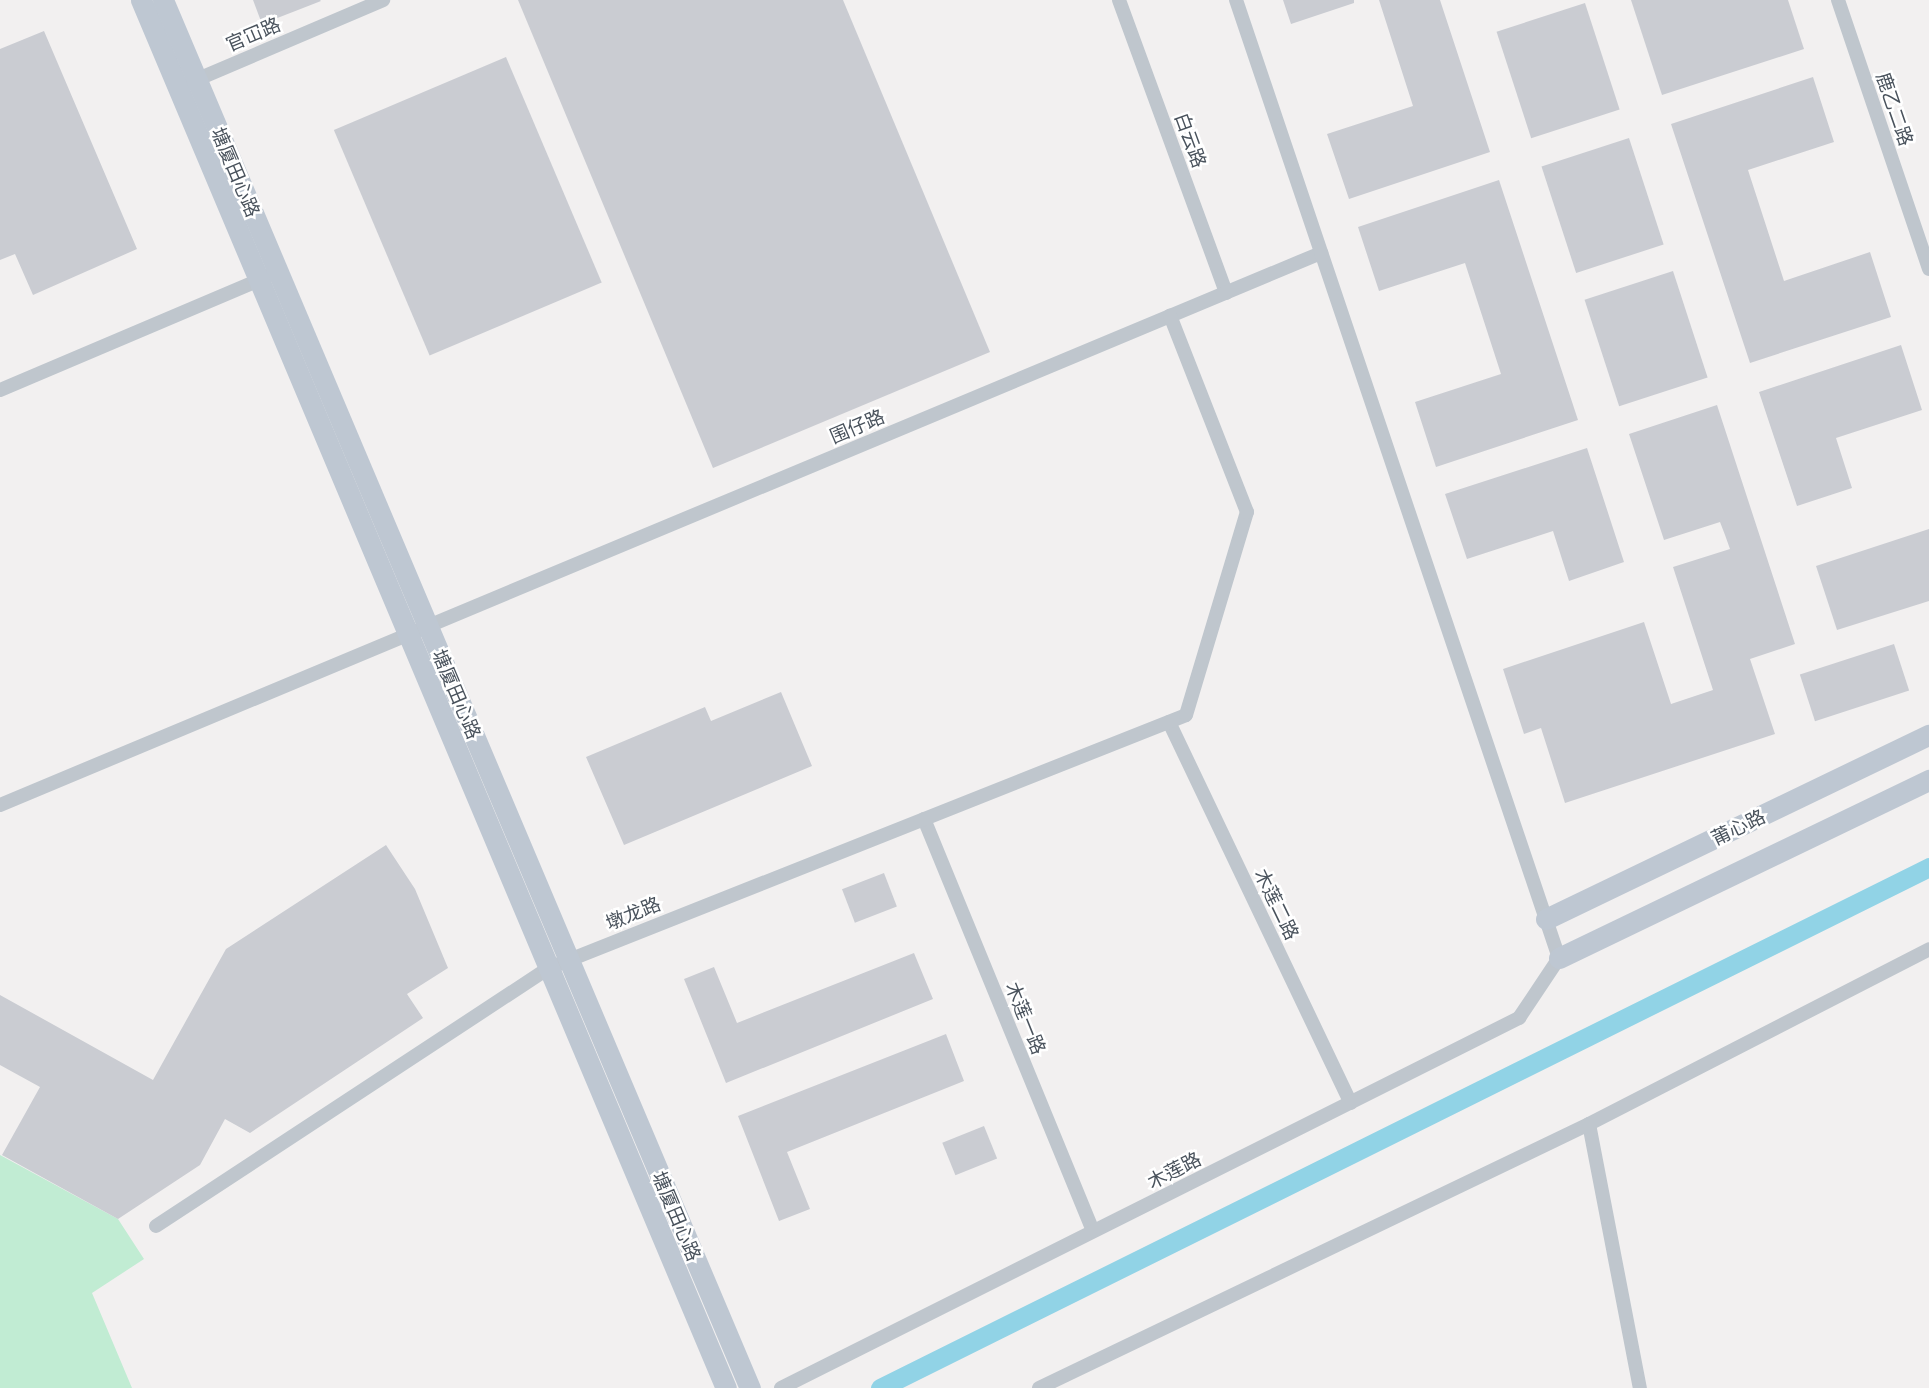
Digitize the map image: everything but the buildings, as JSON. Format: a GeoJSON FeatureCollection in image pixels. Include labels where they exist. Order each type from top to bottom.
{"type":"FeatureCollection","features":[{"type":"Feature","properties":{"kind":"main road","name":"塘厦田心路"},"geometry":{"type":"LineString","coordinates":[[141,0],[187,83],[269,276],[418,630],[549,968],[726,1388]]}},
{"type":"Feature","properties":{"kind":"main road","name":"塘厦田心路"},"geometry":{"type":"LineString","coordinates":[[163,0],[187,83]]}},
{"type":"Feature","properties":{"kind":"main road","name":"塘厦田心路"},"geometry":{"type":"LineString","coordinates":[[418,630],[569,960],[750,1388]]}},
{"type":"Feature","properties":{"kind":"main road","name":"莆心路"},"geometry":{"type":"LineString","coordinates":[[1546,919],[1929,735]]}},
{"type":"Feature","properties":{"kind":"main road","name":"莆心路"},"geometry":{"type":"LineString","coordinates":[[1559,958],[1929,780]]}},
{"type":"Feature","properties":{"kind":"street","name":"官冚路"},"geometry":{"type":"LineString","coordinates":[[187,83],[383,0]]}},
{"type":"Feature","properties":{"kind":"street","name":"白云路"},"geometry":{"type":"LineString","coordinates":[[1119,0],[1226,293]]}},
{"type":"Feature","properties":{"kind":"street"},"geometry":{"type":"LineString","coordinates":[[1236,0],[1559,958]]}},
{"type":"Feature","properties":{"kind":"street","name":"鹿乙二路"},"geometry":{"type":"LineString","coordinates":[[1838,0],[1929,269]]}},
{"type":"Feature","properties":{"kind":"street","name":"围仔路"},"geometry":{"type":"LineString","coordinates":[[0,805],[1321,253]]}},
{"type":"Feature","properties":{"kind":"street"},"geometry":{"type":"LineString","coordinates":[[0,390],[269,276]]}},
{"type":"Feature","properties":{"kind":"street"},"geometry":{"type":"LineString","coordinates":[[1169,722],[1186,715],[1247,512],[1170,316]]}},
{"type":"Feature","properties":{"kind":"street","name":"墩龙路"},"geometry":{"type":"LineString","coordinates":[[156,1226],[549,968],[1169,722]]}},
{"type":"Feature","properties":{"kind":"street","name":"木莲二路"},"geometry":{"type":"LineString","coordinates":[[1169,722],[1351,1103]]}},
{"type":"Feature","properties":{"kind":"street","name":"木莲一路"},"geometry":{"type":"LineString","coordinates":[[924,819],[1093,1231]]}},
{"type":"Feature","properties":{"kind":"street"},"geometry":{"type":"LineString","coordinates":[[1039,1388],[1589,1124],[1929,949]]}},
{"type":"Feature","properties":{"kind":"street","name":"木莲路"},"geometry":{"type":"LineString","coordinates":[[780,1388],[1519,1018],[1559,958]]}},
{"type":"Feature","properties":{"kind":"street"},"geometry":{"type":"LineString","coordinates":[[1589,1124],[1640,1388]]}},
{"type":"Feature","properties":{"kind":"green space"},"geometry":{"type":"Polygon","coordinates":[[[0,1155],[118,1219],[144,1259],[92,1293],[132,1388],[0,1388],[0,1155]]]}},
{"type":"Feature","properties":{"kind":"waterway"},"geometry":{"type":"LineString","coordinates":[[880,1388],[1929,867]]}}]}
